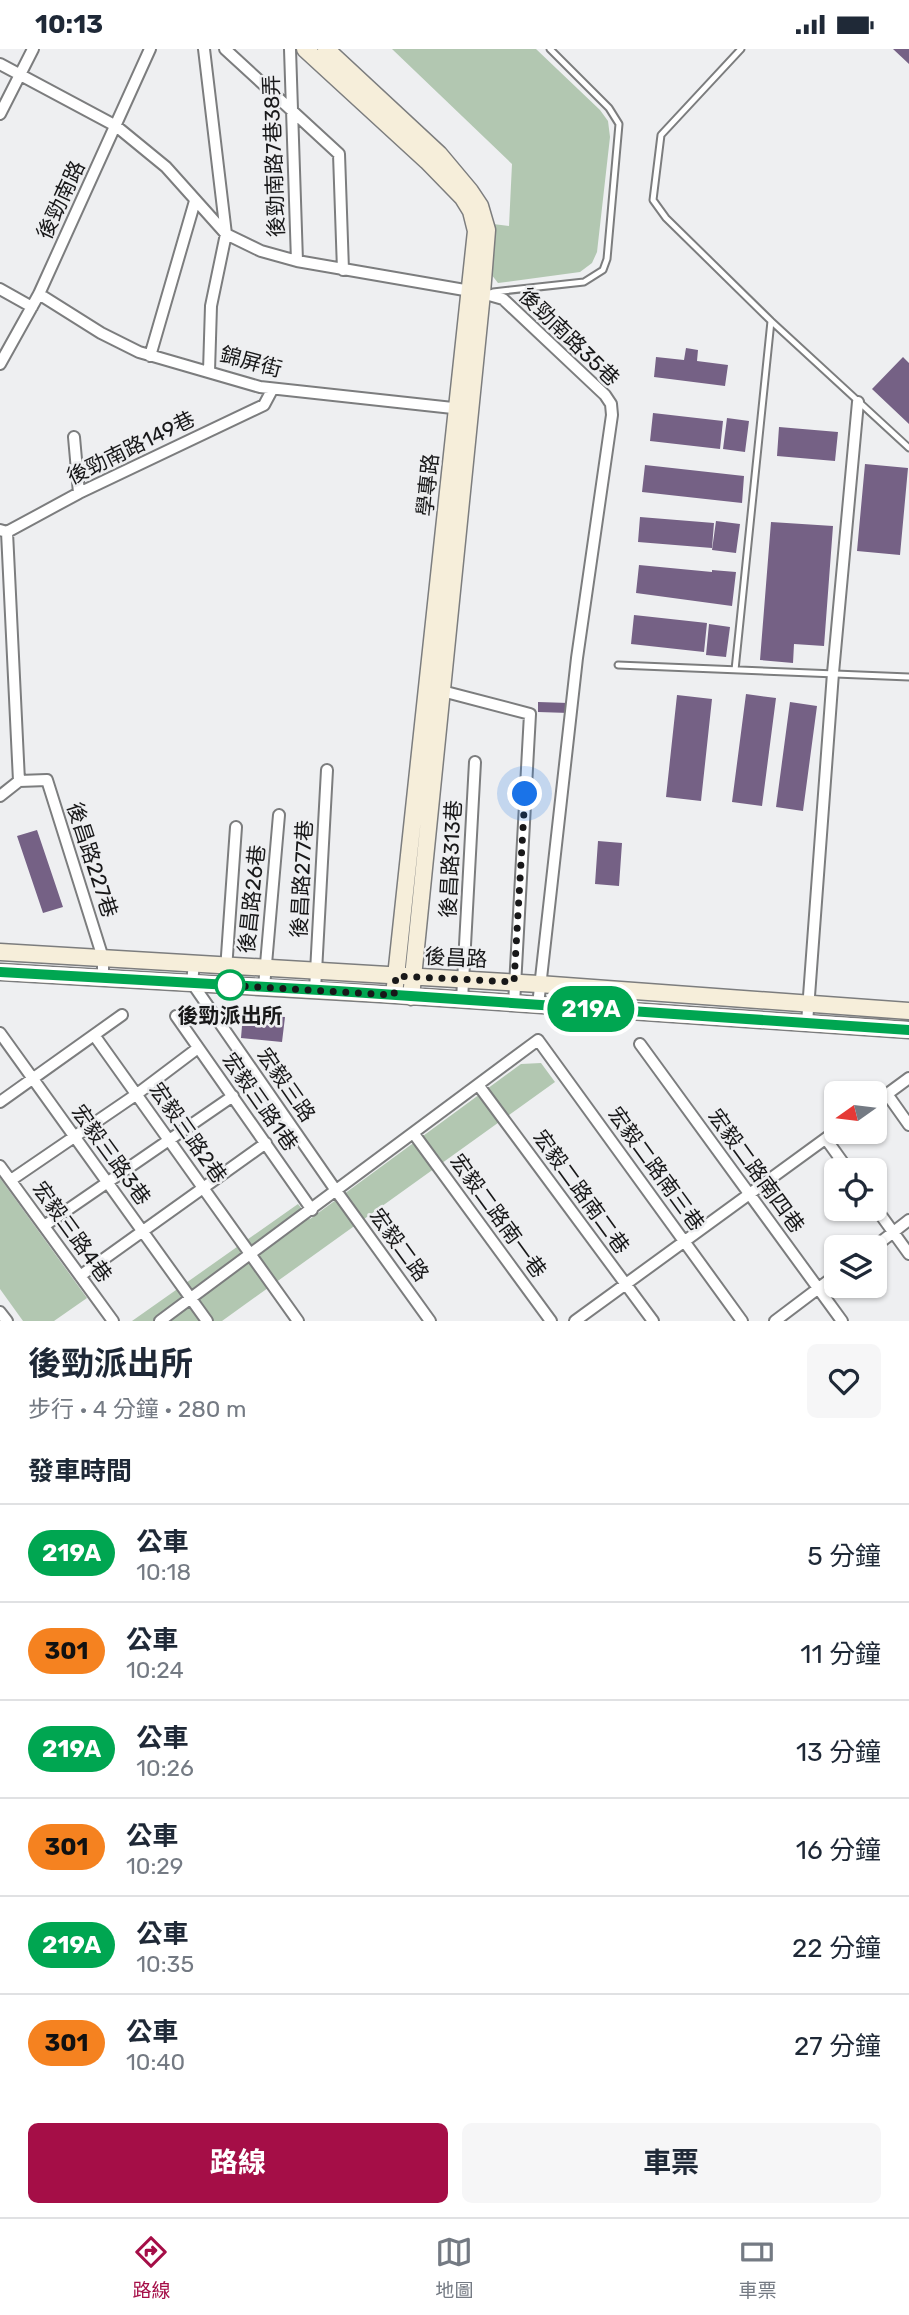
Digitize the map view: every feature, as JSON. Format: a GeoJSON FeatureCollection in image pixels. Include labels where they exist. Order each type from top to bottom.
{"type":"FeatureCollection","features":[{"type":"Feature","properties":{"kind":"street"},"geometry":{"type":"LineString","coordinates":[[0,114],[33,49]]}},
{"type":"Feature","properties":{"kind":"street","name":"後勁南路"},"geometry":{"type":"LineString","coordinates":[[0,364],[40,294],[150,49]]}},
{"type":"Feature","properties":{"kind":"street"},"geometry":{"type":"LineString","coordinates":[[204,49],[226,234],[211,306],[208,371]]}},
{"type":"Feature","properties":{"kind":"street"},"geometry":{"type":"LineString","coordinates":[[225,49],[339,154],[343,269]]}},
{"type":"Feature","properties":{"kind":"street","name":"後勁南路7巷38弄"},"geometry":{"type":"LineString","coordinates":[[290,49],[296,261]]}},
{"type":"Feature","properties":{"kind":"street","name":"學專路"},"geometry":{"type":"LineString","coordinates":[[305,49],[428,161],[463,198],[471,211],[476,231],[476,292]]}},
{"type":"Feature","properties":{"kind":"street","name":"學專路"},"geometry":{"type":"LineString","coordinates":[[326,49],[439,154],[480,206],[487,230],[476,292],[394,995]]}},
{"type":"Feature","properties":{"kind":"street","name":"後勁南路35巷"},"geometry":{"type":"LineString","coordinates":[[0,64],[116,126],[166,167],[226,234],[261,251],[296,261],[503,299],[605,395],[611,404],[612,415],[577,658],[538,1005]]}},
{"type":"Feature","properties":{"kind":"street"},"geometry":{"type":"LineString","coordinates":[[150,356],[195,201]]}},
{"type":"Feature","properties":{"kind":"street"},"geometry":{"type":"LineString","coordinates":[[0,289],[32,307]]}},
{"type":"Feature","properties":{"kind":"street","name":"錦屏街"},"geometry":{"type":"LineString","coordinates":[[40,294],[101,333],[138,352],[272,390],[464,409]]}},
{"type":"Feature","properties":{"kind":"street","name":"後勁南路149巷"},"geometry":{"type":"LineString","coordinates":[[4,531],[264,405],[272,390]]}},
{"type":"Feature","properties":{"kind":"street"},"geometry":{"type":"LineString","coordinates":[[807,1023],[858,402]]}},
{"type":"Feature","properties":{"kind":"street","name":"學專路"},"geometry":{"type":"LineString","coordinates":[[411,997],[442,691],[464,409]]}},
{"type":"Feature","properties":{"kind":"street"},"geometry":{"type":"LineString","coordinates":[[74,437],[79,493]]}},
{"type":"Feature","properties":{"kind":"street"},"geometry":{"type":"LineString","coordinates":[[0,796],[19,781],[4,531]]}},
{"type":"Feature","properties":{"kind":"street"},"geometry":{"type":"LineString","coordinates":[[442,691],[530,714],[514,1004]]}},
{"type":"Feature","properties":{"kind":"street","name":"後昌路313巷"},"geometry":{"type":"LineString","coordinates":[[462,1000],[475,762]]}},
{"type":"Feature","properties":{"kind":"street","name":"後昌路277巷"},"geometry":{"type":"LineString","coordinates":[[315,990],[327,770]]}},
{"type":"Feature","properties":{"kind":"street","name":"後昌路227巷"},"geometry":{"type":"LineString","coordinates":[[19,781],[47,780],[103,958],[103,978]]}},
{"type":"Feature","properties":{"kind":"street","name":"後昌路26巷"},"geometry":{"type":"LineString","coordinates":[[264,987],[279,815]]}},
{"type":"Feature","properties":{"kind":"street"},"geometry":{"type":"LineString","coordinates":[[225,985],[236,827]]}},
{"type":"Feature","properties":{"kind":"street","name":"後昌路"},"geometry":{"type":"LineString","coordinates":[[0,952],[514,982],[909,1011]]}},
{"type":"Feature","properties":{"kind":"street"},"geometry":{"type":"LineString","coordinates":[[192,983],[194,963]]}},
{"type":"Feature","properties":{"kind":"street","name":"後昌路"},"geometry":{"type":"LineString","coordinates":[[0,972],[394,995],[909,1030]]}},
{"type":"Feature","properties":{"kind":"street","name":"宏毅三路"},"geometry":{"type":"LineString","coordinates":[[192,983],[337,1192]]}},
{"type":"Feature","properties":{"kind":"street"},"geometry":{"type":"LineString","coordinates":[[0,1102],[122,1015]]}},
{"type":"Feature","properties":{"kind":"street","name":"宏毅三路1巷"},"geometry":{"type":"LineString","coordinates":[[176,1016],[312,1210]]}},
{"type":"Feature","properties":{"kind":"street","name":"宏毅三路3巷"},"geometry":{"type":"LineString","coordinates":[[0,1033],[208,1321]]}},
{"type":"Feature","properties":{"kind":"street","name":"宏毅三路2巷"},"geometry":{"type":"LineString","coordinates":[[94,1035],[298,1321]]}},
{"type":"Feature","properties":{"kind":"street","name":"宏毅二路南三巷"},"geometry":{"type":"LineString","coordinates":[[479,1086],[538,1040],[742,1321]]}},
{"type":"Feature","properties":{"kind":"street","name":"宏毅二路南四巷"},"geometry":{"type":"LineString","coordinates":[[640,1044],[842,1321]]}},
{"type":"Feature","properties":{"kind":"street"},"geometry":{"type":"LineString","coordinates":[[11,1180],[137,1094],[198,1048]]}},
{"type":"Feature","properties":{"kind":"street"},"geometry":{"type":"LineString","coordinates":[[909,1078],[887,1094],[909,1125]]}},
{"type":"Feature","properties":{"kind":"street"},"geometry":{"type":"LineString","coordinates":[[160,1321],[479,1086]]}},
{"type":"Feature","properties":{"kind":"street","name":"宏毅二路南二巷"},"geometry":{"type":"LineString","coordinates":[[479,1086],[653,1321]]}},
{"type":"Feature","properties":{"kind":"street"},"geometry":{"type":"LineString","coordinates":[[44,1226],[233,1096]]}},
{"type":"Feature","properties":{"kind":"street","name":"宏毅二路南一巷"},"geometry":{"type":"LineString","coordinates":[[414,1133],[551,1321]]}},
{"type":"Feature","properties":{"kind":"street"},"geometry":{"type":"LineString","coordinates":[[575,1321],[824,1140]]}},
{"type":"Feature","properties":{"kind":"street"},"geometry":{"type":"LineString","coordinates":[[80,1276],[266,1143]]}},
{"type":"Feature","properties":{"kind":"street","name":"宏毅三路4巷"},"geometry":{"type":"LineString","coordinates":[[0,1165],[113,1321]]}},
{"type":"Feature","properties":{"kind":"street","name":"宏毅二路"},"geometry":{"type":"LineString","coordinates":[[337,1192],[430,1321]]}},
{"type":"Feature","properties":{"kind":"street"},"geometry":{"type":"LineString","coordinates":[[887,1237],[909,1220]]}},
{"type":"Feature","properties":{"kind":"street"},"geometry":{"type":"LineString","coordinates":[[885,1221],[909,1254]]}},
{"type":"Feature","properties":{"kind":"street"},"geometry":{"type":"LineString","coordinates":[[775,1321],[824,1284]]}},
{"type":"Feature","properties":{"kind":"street"},"geometry":{"type":"LineString","coordinates":[[0,1312],[7,1321]]}},
{"type":"Feature","properties":{"kind":"lane"},"geometry":{"type":"LineString","coordinates":[[476,292],[584,282],[603,270],[607,259],[619,124],[609,108],[550,49]]}},
{"type":"Feature","properties":{"kind":"lane"},"geometry":{"type":"LineString","coordinates":[[741,49],[661,135],[653,200],[666,218],[771,321],[909,448]]}},
{"type":"Feature","properties":{"kind":"lane"},"geometry":{"type":"LineString","coordinates":[[735,670],[771,321]]}},
{"type":"Feature","properties":{"kind":"lane"},"geometry":{"type":"LineString","coordinates":[[618,666],[909,677]]}},
{"type":"Feature","properties":{"kind":"green space"},"geometry":{"type":"Polygon","coordinates":[[[392,49],[536,49],[600,110],[608,121],[610,137],[597,252],[592,263],[580,272],[498,283],[491,274],[493,224],[509,226],[512,164],[392,49]]]}},
{"type":"Feature","properties":{"kind":"green space"},"geometry":{"type":"Polygon","coordinates":[[[541,1063],[555,1082],[222,1321],[132,1321],[298,1204],[310,1219],[521,1064],[541,1063]]]}},
{"type":"Feature","properties":{"kind":"green space"},"geometry":{"type":"Polygon","coordinates":[[[0,1178],[87,1298],[54,1321],[23,1321],[0,1289],[0,1178]]]}},
{"type":"Feature","properties":{"kind":"building"},"geometry":{"type":"Polygon","coordinates":[[[893,49],[909,49],[909,64],[893,49]]]}},
{"type":"Feature","properties":{"kind":"building"},"geometry":{"type":"Polygon","coordinates":[[[686,348],[698,350],[697,361],[728,365],[725,386],[654,377],[656,357],[684,360],[686,348]]]}},
{"type":"Feature","properties":{"kind":"building"},"geometry":{"type":"Polygon","coordinates":[[[903,357],[909,363],[909,424],[872,389],[903,357]]]}},
{"type":"Feature","properties":{"kind":"building"},"geometry":{"type":"Polygon","coordinates":[[[653,413],[723,421],[720,449],[650,441],[653,413]]]}},
{"type":"Feature","properties":{"kind":"building"},"geometry":{"type":"Polygon","coordinates":[[[727,418],[749,421],[745,452],[723,449],[727,418]]]}},
{"type":"Feature","properties":{"kind":"building"},"geometry":{"type":"Polygon","coordinates":[[[779,427],[838,432],[835,461],[777,456],[779,427]]]}},
{"type":"Feature","properties":{"kind":"building"},"geometry":{"type":"Polygon","coordinates":[[[865,464],[908,468],[900,555],[857,551],[865,464]]]}},
{"type":"Feature","properties":{"kind":"building"},"geometry":{"type":"Polygon","coordinates":[[[645,465],[744,476],[742,503],[642,492],[645,465]]]}},
{"type":"Feature","properties":{"kind":"building"},"geometry":{"type":"Polygon","coordinates":[[[640,517],[714,523],[712,548],[638,542],[640,517]]]}},
{"type":"Feature","properties":{"kind":"building"},"geometry":{"type":"Polygon","coordinates":[[[716,521],[740,524],[736,553],[712,550],[716,521]]]}},
{"type":"Feature","properties":{"kind":"building"},"geometry":{"type":"Polygon","coordinates":[[[771,522],[833,526],[824,646],[794,644],[793,663],[760,660],[771,522]]]}},
{"type":"Feature","properties":{"kind":"building"},"geometry":{"type":"Polygon","coordinates":[[[639,565],[736,572],[732,606],[636,593],[639,565]]]}},
{"type":"Feature","properties":{"kind":"building"},"geometry":{"type":"Polygon","coordinates":[[[634,615],[707,623],[704,652],[631,644],[634,615]]]}},
{"type":"Feature","properties":{"kind":"building"},"geometry":{"type":"Polygon","coordinates":[[[709,624],[730,627],[726,657],[706,655],[709,624]]]}},
{"type":"Feature","properties":{"kind":"building"},"geometry":{"type":"Polygon","coordinates":[[[746,694],[776,698],[762,806],[732,802],[746,694]]]}},
{"type":"Feature","properties":{"kind":"building"},"geometry":{"type":"Polygon","coordinates":[[[677,695],[712,699],[701,801],[666,797],[677,695]]]}},
{"type":"Feature","properties":{"kind":"building"},"geometry":{"type":"Polygon","coordinates":[[[538,702],[569,703],[569,713],[538,712],[538,702]]]}},
{"type":"Feature","properties":{"kind":"building"},"geometry":{"type":"Polygon","coordinates":[[[790,702],[817,706],[803,811],[776,807],[790,702]]]}},
{"type":"Feature","properties":{"kind":"building"},"geometry":{"type":"Polygon","coordinates":[[[37,830],[63,907],[43,913],[17,836],[37,830]]]}},
{"type":"Feature","properties":{"kind":"building"},"geometry":{"type":"Polygon","coordinates":[[[598,841],[622,843],[619,886],[595,884],[598,841]]]}},
{"type":"Feature","properties":{"kind":"building"},"geometry":{"type":"Polygon","coordinates":[[[243,1014],[285,1017],[282,1042],[241,1038],[243,1014]]]}},
{"type":"Feature","properties":{"kind":"bus line","name":"219A"},"geometry":{"type":"LineString","coordinates":[[0,972],[337,991],[909,1030]]}},
{"type":"Feature","properties":{"kind":"place","name":"後勁派出所"},"geometry":{"type":"Point","coordinates":[230,985]}},
{"type":"Feature","properties":{"kind":"route"},"geometry":{"type":"LineString","coordinates":[[230,985],[225,985],[394,995],[396,976],[514,982],[525,794]]}}]}
